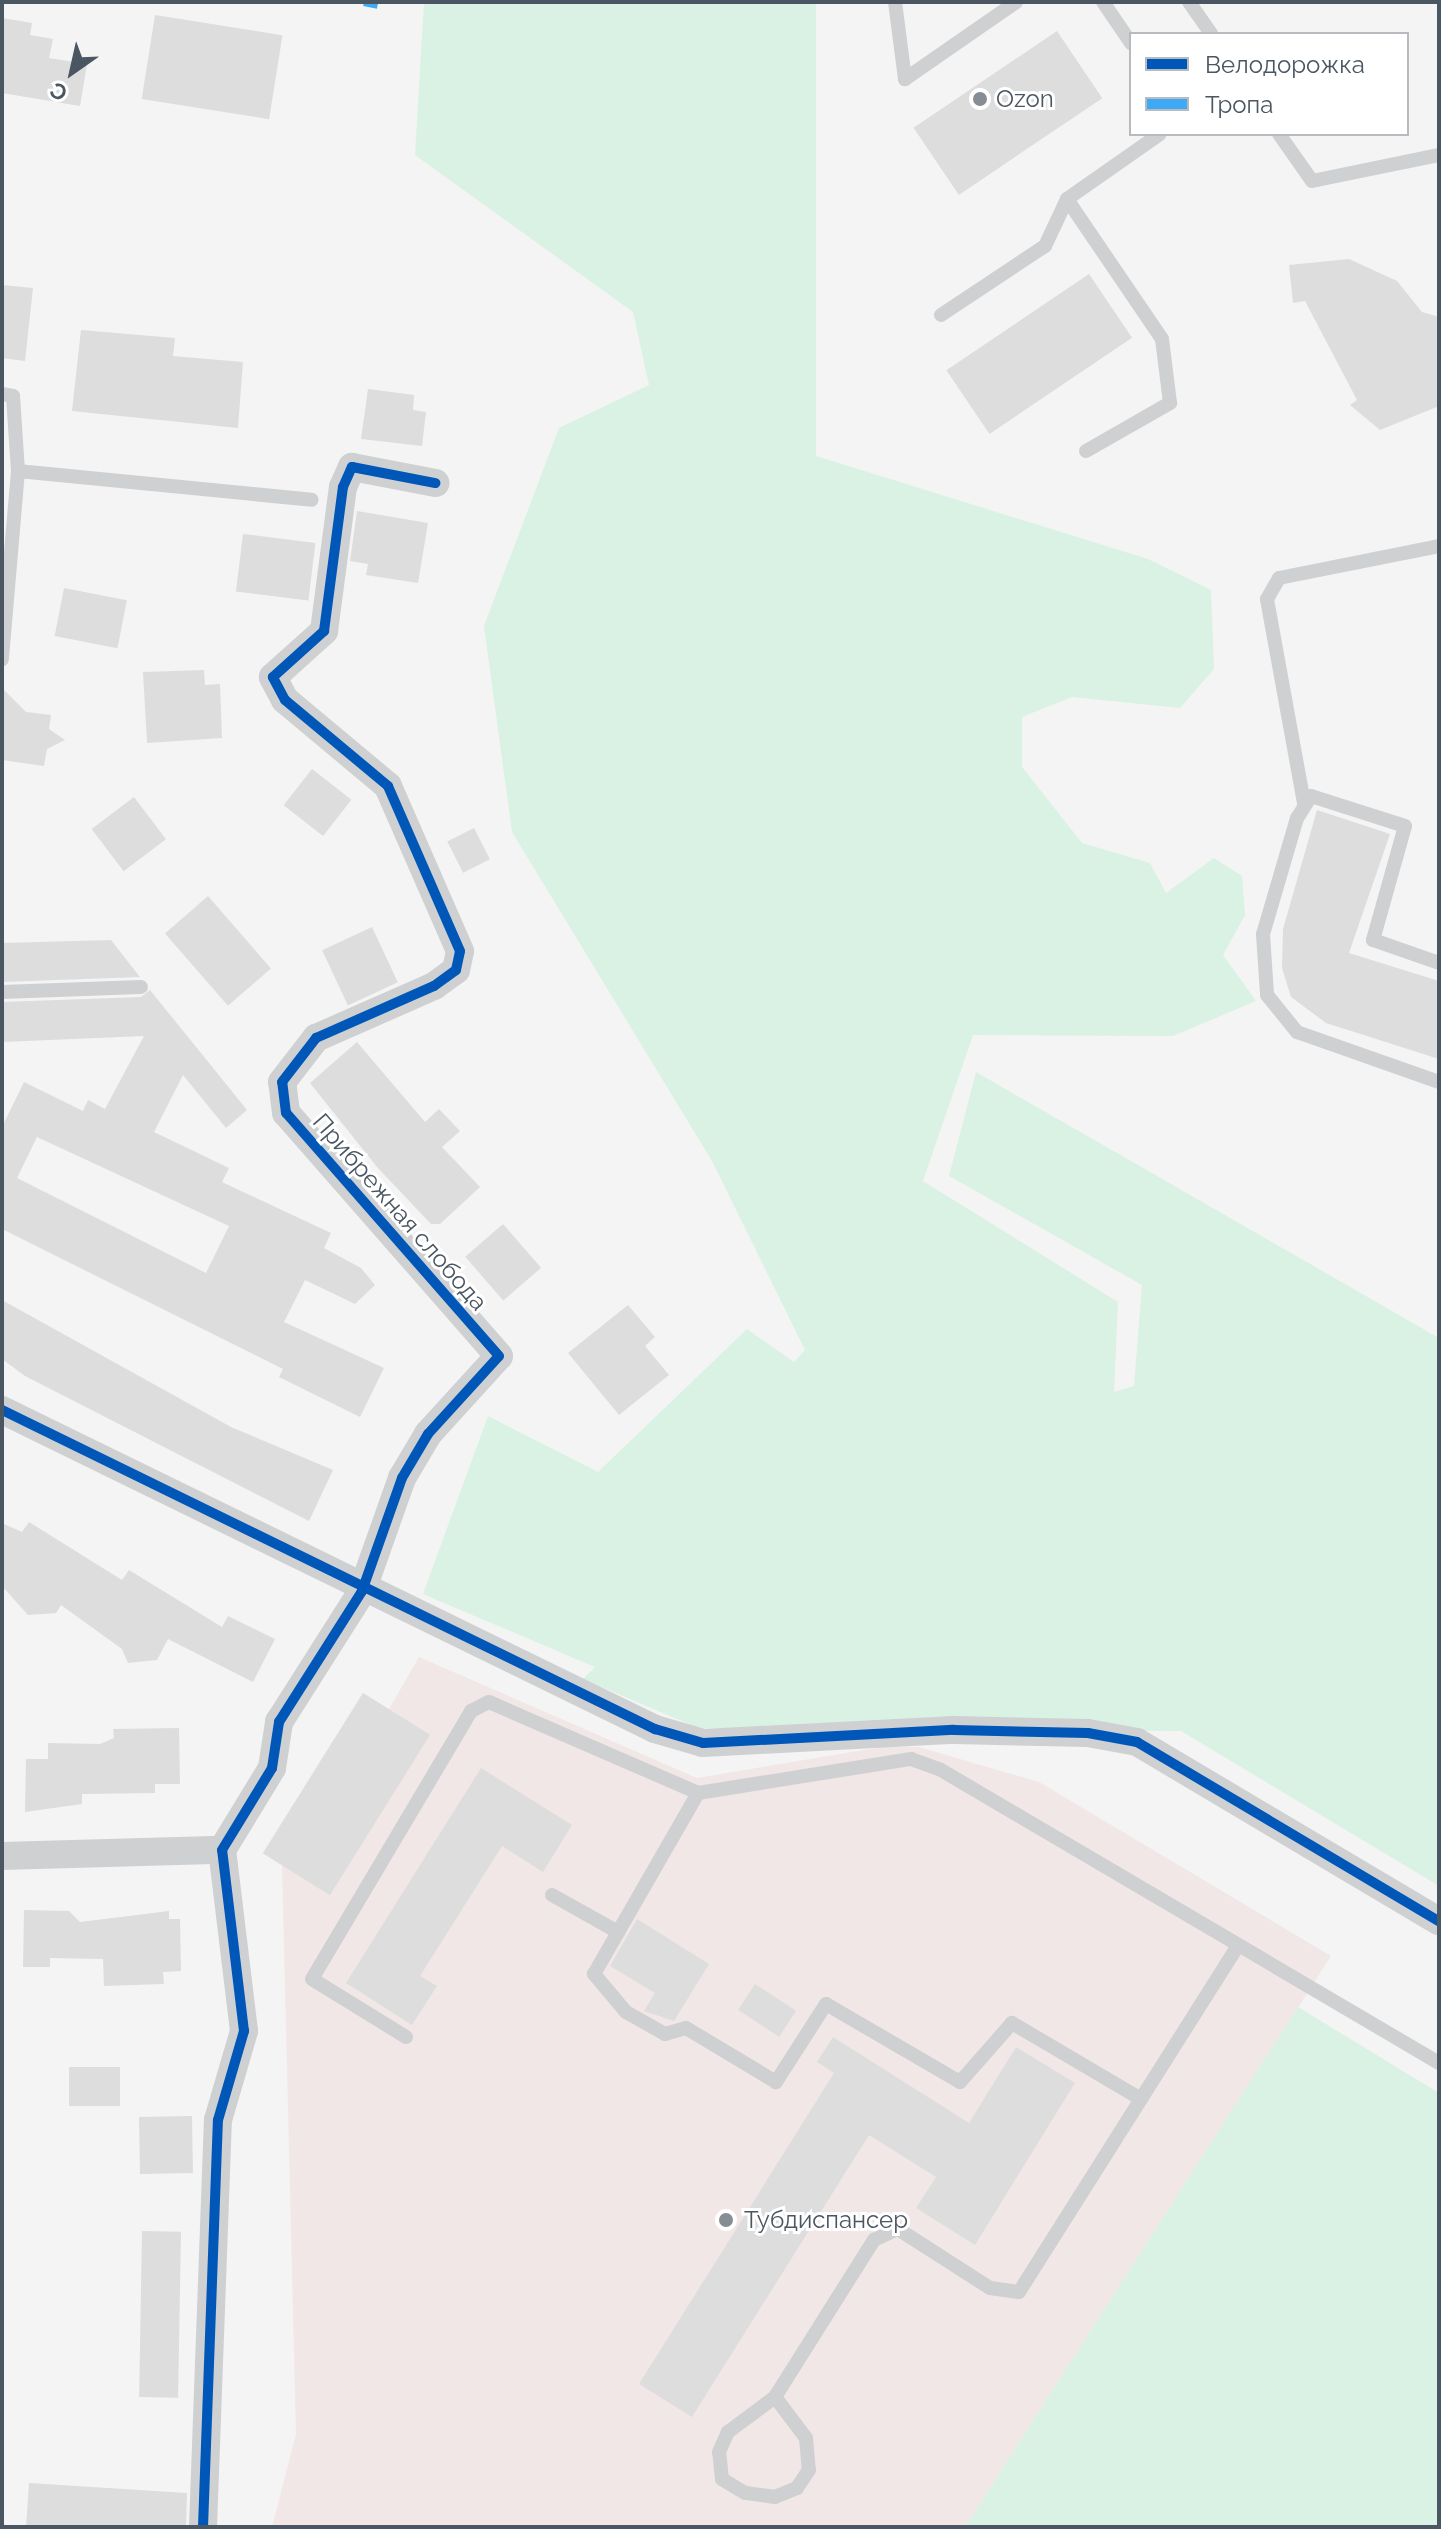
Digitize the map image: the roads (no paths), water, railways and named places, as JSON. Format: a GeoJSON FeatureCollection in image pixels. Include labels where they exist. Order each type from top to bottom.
{"type":"FeatureCollection","features":[{"type":"Feature","properties":{"kind":"street","name":"Прибрежная слобода"},"geometry":{"type":"LineString","coordinates":[[362,1591],[408,1467],[499,1356],[286,1113],[282,1082],[316,1038],[434,986],[456,970],[460,951],[388,786],[285,700],[273,677],[324,631],[352,467],[435,483]]}},
{"type":"Feature","properties":{"kind":"street"},"geometry":{"type":"LineString","coordinates":[[2,1410],[362,1591],[655,1729],[703,1743],[954,1730],[1088,1733],[1137,1742],[1439,1921]]}},
{"type":"Feature","properties":{"kind":"street"},"geometry":{"type":"LineString","coordinates":[[203,2527],[218,2120],[244,2031],[222,1850],[272,1768],[279,1722],[362,1591]]}},
{"type":"Feature","properties":{"kind":"street"},"geometry":{"type":"LineString","coordinates":[[2,1856],[222,1850]]}},
{"type":"Feature","properties":{"kind":"lane"},"geometry":{"type":"LineString","coordinates":[[895,2],[905,79],[1016,2]]}},
{"type":"Feature","properties":{"kind":"lane"},"geometry":{"type":"LineString","coordinates":[[1103,2],[1129,40]]}},
{"type":"Feature","properties":{"kind":"lane"},"geometry":{"type":"LineString","coordinates":[[1189,2],[1210,32]]}},
{"type":"Feature","properties":{"kind":"lane"},"geometry":{"type":"LineString","coordinates":[[941,315],[1045,246],[1067,199],[1157,136]]}},
{"type":"Feature","properties":{"kind":"lane"},"geometry":{"type":"LineString","coordinates":[[1280,136],[1312,181],[1439,155]]}},
{"type":"Feature","properties":{"kind":"lane"},"geometry":{"type":"LineString","coordinates":[[1067,199],[1162,339],[1170,403],[1086,451]]}},
{"type":"Feature","properties":{"kind":"lane"},"geometry":{"type":"LineString","coordinates":[[2,394],[13,396],[18,471],[2,659]]}},
{"type":"Feature","properties":{"kind":"lane"},"geometry":{"type":"LineString","coordinates":[[18,471],[312,500]]}},
{"type":"Feature","properties":{"kind":"lane"},"geometry":{"type":"LineString","coordinates":[[1439,546],[1279,578],[1267,599],[1304,803],[1263,934],[1267,995],[1297,1032],[1439,1082]]}},
{"type":"Feature","properties":{"kind":"lane"},"geometry":{"type":"LineString","coordinates":[[1304,803],[1320,797],[1405,826],[1373,940],[1439,963]]}},
{"type":"Feature","properties":{"kind":"lane"},"geometry":{"type":"LineString","coordinates":[[2,992],[141,987]]}},
{"type":"Feature","properties":{"kind":"lane"},"geometry":{"type":"LineString","coordinates":[[406,2037],[312,1979],[471,1711],[489,1702],[698,1793],[911,1759],[941,1770],[1439,2063]]}},
{"type":"Feature","properties":{"kind":"lane"},"geometry":{"type":"LineString","coordinates":[[698,1793],[594,1974],[626,2012],[665,2034],[686,2028],[776,2082],[826,2004],[960,2082],[1012,2023],[1141,2099]]}},
{"type":"Feature","properties":{"kind":"lane"},"geometry":{"type":"LineString","coordinates":[[552,1895],[618,1932]]}},
{"type":"Feature","properties":{"kind":"lane"},"geometry":{"type":"LineString","coordinates":[[775,2397],[806,2438],[809,2470],[797,2488],[775,2497],[745,2493],[722,2479],[719,2452],[751,2408],[775,2397],[883,2232],[898,2229],[990,2288],[1019,2292],[1238,1946]]}},
{"type":"Feature","properties":{"kind":"place","name":"Ozon"},"geometry":{"type":"Point","coordinates":[980,99]}},
{"type":"Feature","properties":{"kind":"place","name":"Тубдиспансер"},"geometry":{"type":"Point","coordinates":[726,2220]}}]}
